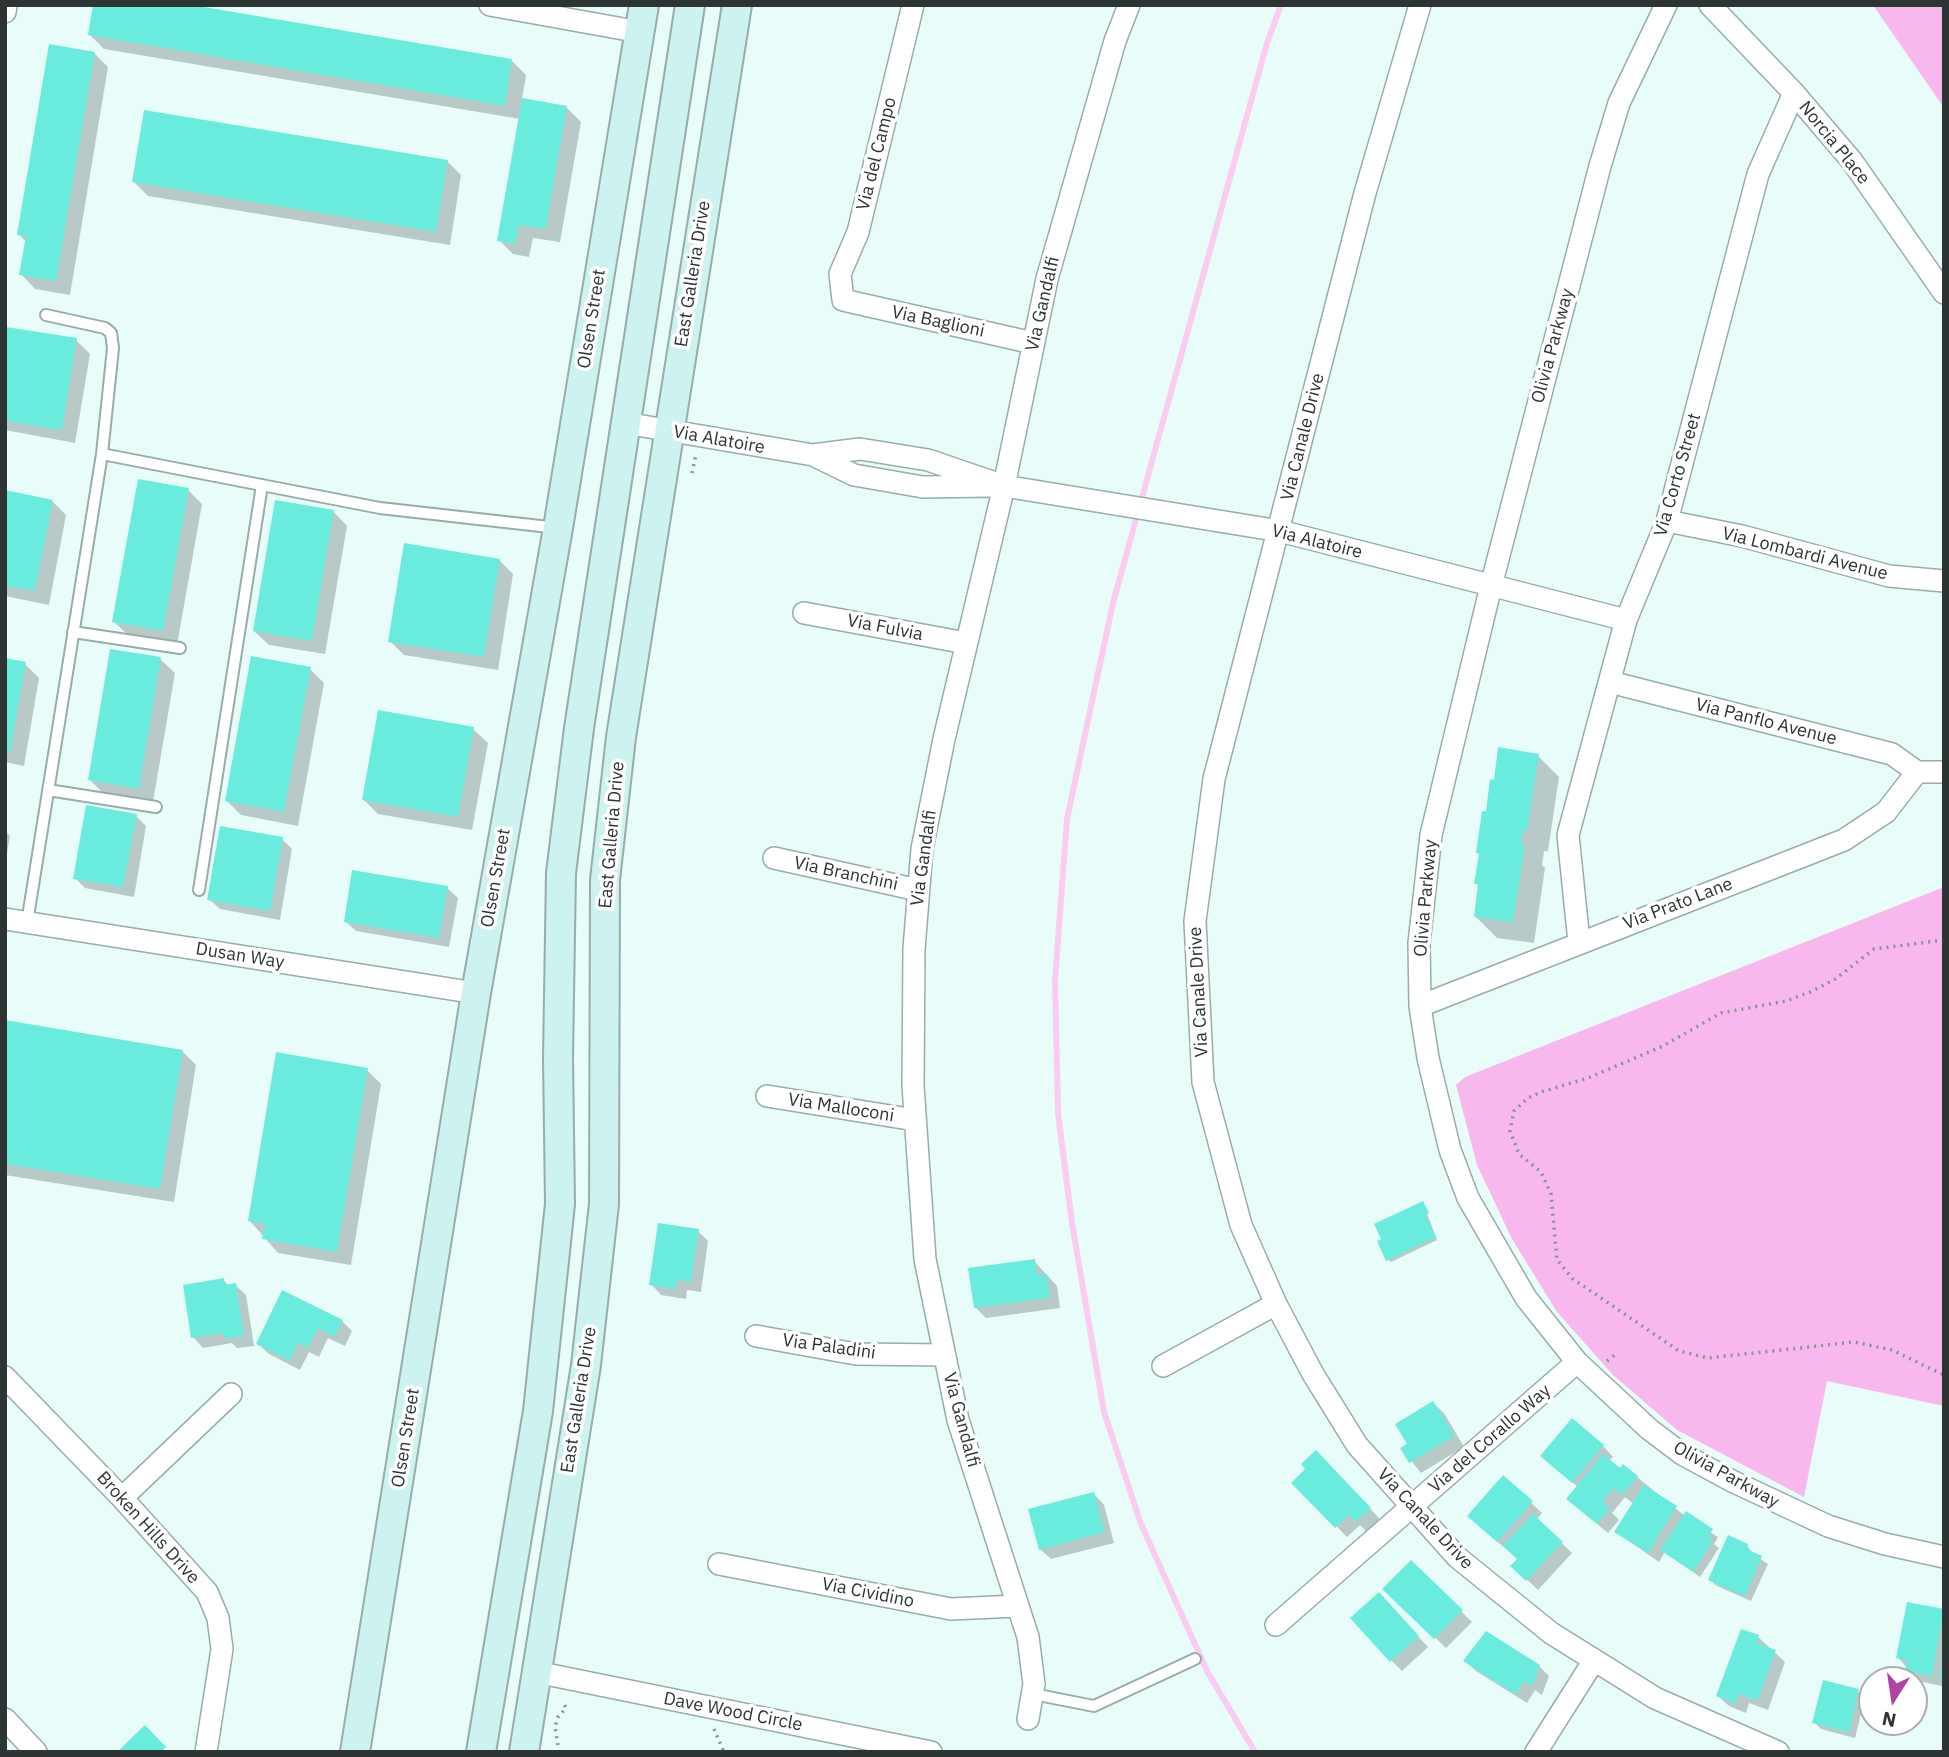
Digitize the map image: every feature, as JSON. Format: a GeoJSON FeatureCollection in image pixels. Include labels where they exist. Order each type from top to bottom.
{"type":"FeatureCollection","features":[{"type":"Feature","properties":{"kind":"main road"},"geometry":{"type":"LineString","coordinates":[[481,1752],[538,1411],[559,1204],[561,873],[579,728],[690,5]]}},
{"type":"Feature","properties":{"kind":"main road","name":"East Galleria Drive"},"geometry":{"type":"LineString","coordinates":[[524,1752],[586,1365],[604,1204],[605,880],[621,737],[667,430],[737,5]]}},
{"type":"Feature","properties":{"kind":"main road","name":"Olsen Street"},"geometry":{"type":"LineString","coordinates":[[355,1752],[476,993],[558,528],[642,19]]}},
{"type":"Feature","properties":{"kind":"main road"},"geometry":{"type":"LineString","coordinates":[[536,1672],[518,1643],[548,1442],[538,1411]]}},
{"type":"Feature","properties":{"kind":"street"},"geometry":{"type":"LineString","coordinates":[[5,12],[6,5]]}},
{"type":"Feature","properties":{"kind":"street"},"geometry":{"type":"LineString","coordinates":[[490,5],[642,19]]}},
{"type":"Feature","properties":{"kind":"street","name":"Via del Campo"},"geometry":{"type":"LineString","coordinates":[[842,300],[840,274],[858,232],[914,5]]}},
{"type":"Feature","properties":{"kind":"street","name":"Via Gandalfi"},"geometry":{"type":"LineString","coordinates":[[1028,1719],[1034,1684],[1028,1637],[958,1420],[925,1259],[915,1120],[914,976],[918,890],[941,751],[1004,486],[1047,279],[1115,41],[1129,5]]}},
{"type":"Feature","properties":{"kind":"street","name":"Via Canale Drive"},"geometry":{"type":"LineString","coordinates":[[1420,5],[1365,192],[1214,779],[1195,921],[1203,1082],[1241,1225],[1276,1304],[1313,1374],[1357,1445],[1457,1557],[1509,1602],[1593,1662],[1655,1698],[1778,1752]]}},
{"type":"Feature","properties":{"kind":"street","name":"Olivia Parkway"},"geometry":{"type":"LineString","coordinates":[[1666,5],[1619,103],[1600,166],[1491,586],[1426,865],[1419,943],[1420,1006],[1436,1098],[1450,1150],[1468,1198],[1526,1298],[1577,1362],[1649,1429],[1682,1454],[1732,1481],[1828,1526],[1885,1544],[1944,1557]]}},
{"type":"Feature","properties":{"kind":"street","name":"Norcia Place"},"geometry":{"type":"LineString","coordinates":[[1710,5],[1794,93],[1852,161],[1944,293]]}},
{"type":"Feature","properties":{"kind":"street","name":"Via Corto Street"},"geometry":{"type":"LineString","coordinates":[[1579,942],[1568,835],[1626,620],[1667,521],[1758,174],[1794,93]]}},
{"type":"Feature","properties":{"kind":"street","name":"Via Baglioni"},"geometry":{"type":"LineString","coordinates":[[842,300],[1033,343]]}},
{"type":"Feature","properties":{"kind":"street","name":"Via Alatoire"},"geometry":{"type":"LineString","coordinates":[[625,423],[813,456],[854,475],[923,487],[1004,486],[1279,531],[1626,620]]}},
{"type":"Feature","properties":{"kind":"street","name":"Via Lombardi Avenue"},"geometry":{"type":"LineString","coordinates":[[1667,521],[1742,536],[1889,576],[1944,581]]}},
{"type":"Feature","properties":{"kind":"street","name":"Via Fulvia"},"geometry":{"type":"LineString","coordinates":[[804,613],[966,643]]}},
{"type":"Feature","properties":{"kind":"street","name":"Via Panflo Avenue"},"geometry":{"type":"LineString","coordinates":[[1610,682],[1892,754],[1917,772]]}},
{"type":"Feature","properties":{"kind":"street"},"geometry":{"type":"LineString","coordinates":[[1917,772],[1944,772]]}},
{"type":"Feature","properties":{"kind":"street","name":"Via Prato Lane"},"geometry":{"type":"LineString","coordinates":[[1420,1006],[1844,840],[1886,812],[1917,772]]}},
{"type":"Feature","properties":{"kind":"street","name":"Via Branchini"},"geometry":{"type":"LineString","coordinates":[[774,858],[918,890]]}},
{"type":"Feature","properties":{"kind":"street","name":"Dusan Way"},"geometry":{"type":"LineString","coordinates":[[5,919],[476,993]]}},
{"type":"Feature","properties":{"kind":"street","name":"Via Malloconi"},"geometry":{"type":"LineString","coordinates":[[768,1097],[915,1120]]}},
{"type":"Feature","properties":{"kind":"street"},"geometry":{"type":"LineString","coordinates":[[1163,1366],[1276,1304]]}},
{"type":"Feature","properties":{"kind":"street","name":"Via Paladini"},"geometry":{"type":"LineString","coordinates":[[756,1336],[856,1354],[944,1355]]}},
{"type":"Feature","properties":{"kind":"street","name":"Via del Corallo Way"},"geometry":{"type":"LineString","coordinates":[[1276,1625],[1577,1362]]}},
{"type":"Feature","properties":{"kind":"street","name":"Broken Hills Drive"},"geometry":{"type":"LineString","coordinates":[[5,1377],[122,1498],[207,1592],[218,1618],[222,1649],[206,1752]]}},
{"type":"Feature","properties":{"kind":"street"},"geometry":{"type":"LineString","coordinates":[[122,1498],[231,1394]]}},
{"type":"Feature","properties":{"kind":"street","name":"Via Cividino"},"geometry":{"type":"LineString","coordinates":[[719,1564],[951,1609],[1017,1606]]}},
{"type":"Feature","properties":{"kind":"street"},"geometry":{"type":"LineString","coordinates":[[1536,1752],[1593,1662]]}},
{"type":"Feature","properties":{"kind":"street","name":"Dave Wood Circle"},"geometry":{"type":"LineString","coordinates":[[536,1672],[920,1751]]}},
{"type":"Feature","properties":{"kind":"street"},"geometry":{"type":"LineString","coordinates":[[5,1719],[36,1752]]}},
{"type":"Feature","properties":{"kind":"lane"},"geometry":{"type":"LineString","coordinates":[[27,923],[102,454],[113,348],[111,333],[105,328],[46,316]]}},
{"type":"Feature","properties":{"kind":"lane"},"geometry":{"type":"LineString","coordinates":[[102,454],[380,508],[558,528]]}},
{"type":"Feature","properties":{"kind":"lane"},"geometry":{"type":"LineString","coordinates":[[198,890],[262,485]]}},
{"type":"Feature","properties":{"kind":"lane"},"geometry":{"type":"LineString","coordinates":[[73,632],[180,648]]}},
{"type":"Feature","properties":{"kind":"lane"},"geometry":{"type":"LineString","coordinates":[[48,790],[156,807]]}},
{"type":"Feature","properties":{"kind":"lane"},"geometry":{"type":"LineString","coordinates":[[1032,1694],[1094,1706],[1195,1659]]}},
{"type":"Feature","properties":{"kind":"path"},"geometry":{"type":"LineString","coordinates":[[1944,940],[1874,949],[1834,980],[1810,992],[1786,1001],[1721,1013],[1663,1046],[1588,1078],[1541,1092],[1528,1098],[1514,1111],[1510,1131],[1519,1154],[1541,1172],[1551,1194],[1557,1260],[1573,1279],[1679,1351],[1709,1358],[1854,1342],[1892,1350],[1944,1375]]}},
{"type":"Feature","properties":{"kind":"path"},"geometry":{"type":"LineString","coordinates":[[559,1752],[555,1727],[558,1717],[566,1708],[564,1704]]}},
{"type":"Feature","properties":{"kind":"path"},"geometry":{"type":"LineString","coordinates":[[713,1727],[724,1752]]}},
{"type":"Feature","properties":{"kind":"shaded area"},"geometry":{"type":"Polygon","coordinates":[[[1873,5],[1944,5],[1944,108],[1873,5]]]}},
{"type":"Feature","properties":{"kind":"shaded area"},"geometry":{"type":"Polygon","coordinates":[[[1944,887],[1944,1406],[1827,1381],[1804,1497],[1677,1430],[1613,1375],[1557,1312],[1512,1239],[1477,1165],[1456,1085],[1465,1077],[1944,887]]]}},
{"type":"Feature","properties":{"kind":"building"},"geometry":{"type":"Polygon","coordinates":[[[93,5],[192,5],[512,59],[505,106],[88,35],[93,5]]]}},
{"type":"Feature","properties":{"kind":"building"},"geometry":{"type":"Polygon","coordinates":[[[49,44],[95,52],[56,281],[19,275],[26,236],[17,235],[49,44]]]}},
{"type":"Feature","properties":{"kind":"building"},"geometry":{"type":"Polygon","coordinates":[[[522,98],[567,106],[546,229],[519,225],[515,244],[497,241],[522,98]]]}},
{"type":"Feature","properties":{"kind":"building"},"geometry":{"type":"Polygon","coordinates":[[[144,110],[448,160],[436,232],[132,182],[144,110]]]}},
{"type":"Feature","properties":{"kind":"building"},"geometry":{"type":"Polygon","coordinates":[[[6,327],[77,338],[62,430],[5,421],[6,327]]]}},
{"type":"Feature","properties":{"kind":"building"},"geometry":{"type":"Polygon","coordinates":[[[138,479],[189,488],[163,631],[112,622],[138,479]]]}},
{"type":"Feature","properties":{"kind":"building"},"geometry":{"type":"Polygon","coordinates":[[[5,490],[53,500],[35,591],[5,586],[5,490]]]}},
{"type":"Feature","properties":{"kind":"building"},"geometry":{"type":"Polygon","coordinates":[[[275,500],[334,510],[312,641],[253,631],[275,500]]]}},
{"type":"Feature","properties":{"kind":"building"},"geometry":{"type":"Polygon","coordinates":[[[404,543],[500,559],[484,657],[388,642],[404,543]]]}},
{"type":"Feature","properties":{"kind":"building"},"geometry":{"type":"Polygon","coordinates":[[[110,649],[161,657],[139,789],[88,780],[110,649]]]}},
{"type":"Feature","properties":{"kind":"building"},"geometry":{"type":"Polygon","coordinates":[[[251,656],[311,667],[284,812],[225,801],[251,656]]]}},
{"type":"Feature","properties":{"kind":"building"},"geometry":{"type":"Polygon","coordinates":[[[5,658],[26,662],[10,752],[5,751],[5,658]]]}},
{"type":"Feature","properties":{"kind":"building"},"geometry":{"type":"Polygon","coordinates":[[[378,710],[474,727],[458,817],[362,800],[378,710]]]}},
{"type":"Feature","properties":{"kind":"building"},"geometry":{"type":"Polygon","coordinates":[[[1498,747],[1539,754],[1527,831],[1523,830],[1521,845],[1525,845],[1513,922],[1474,917],[1478,884],[1474,884],[1479,854],[1476,853],[1482,811],[1486,811],[1490,779],[1494,780],[1498,747]]]}},
{"type":"Feature","properties":{"kind":"building"},"geometry":{"type":"Polygon","coordinates":[[[86,805],[137,814],[123,887],[73,879],[86,805]]]}},
{"type":"Feature","properties":{"kind":"building"},"geometry":{"type":"Polygon","coordinates":[[[220,826],[283,837],[270,911],[207,900],[220,826]]]}},
{"type":"Feature","properties":{"kind":"building"},"geometry":{"type":"Polygon","coordinates":[[[352,870],[448,886],[439,938],[344,922],[352,870]]]}},
{"type":"Feature","properties":{"kind":"building"},"geometry":{"type":"Polygon","coordinates":[[[5,1020],[183,1050],[160,1189],[5,1164],[5,1020]]]}},
{"type":"Feature","properties":{"kind":"building"},"geometry":{"type":"Polygon","coordinates":[[[276,1052],[368,1068],[337,1252],[262,1239],[265,1224],[248,1221],[276,1052]]]}},
{"type":"Feature","properties":{"kind":"building"},"geometry":{"type":"Polygon","coordinates":[[[1423,1201],[1429,1213],[1425,1215],[1436,1237],[1386,1261],[1377,1241],[1381,1239],[1374,1224],[1423,1201]]]}},
{"type":"Feature","properties":{"kind":"building"},"geometry":{"type":"Polygon","coordinates":[[[658,1223],[699,1229],[691,1282],[677,1280],[676,1289],[649,1285],[658,1223]]]}},
{"type":"Feature","properties":{"kind":"building"},"geometry":{"type":"Polygon","coordinates":[[[1035,1259],[1037,1275],[1047,1274],[1050,1298],[974,1308],[968,1268],[1035,1259]]]}},
{"type":"Feature","properties":{"kind":"building"},"geometry":{"type":"Polygon","coordinates":[[[224,1278],[225,1285],[236,1283],[244,1336],[224,1339],[224,1333],[191,1338],[183,1285],[224,1278]]]}},
{"type":"Feature","properties":{"kind":"building"},"geometry":{"type":"Polygon","coordinates":[[[282,1290],[343,1320],[335,1337],[318,1328],[308,1348],[298,1343],[290,1361],[256,1344],[282,1290]]]}},
{"type":"Feature","properties":{"kind":"building"},"geometry":{"type":"Polygon","coordinates":[[[1433,1401],[1455,1436],[1409,1463],[1400,1448],[1407,1444],[1395,1424],[1433,1401]]]}},
{"type":"Feature","properties":{"kind":"building"},"geometry":{"type":"Polygon","coordinates":[[[1572,1418],[1604,1445],[1572,1483],[1540,1456],[1572,1418]]]}},
{"type":"Feature","properties":{"kind":"building"},"geometry":{"type":"Polygon","coordinates":[[[1316,1450],[1371,1508],[1356,1522],[1349,1515],[1335,1528],[1291,1483],[1305,1469],[1301,1464],[1316,1450]]]}},
{"type":"Feature","properties":{"kind":"building"},"geometry":{"type":"Polygon","coordinates":[[[1603,1454],[1620,1468],[1623,1464],[1638,1476],[1622,1495],[1614,1488],[1602,1502],[1610,1509],[1597,1524],[1566,1499],[1603,1454]]]}},
{"type":"Feature","properties":{"kind":"building"},"geometry":{"type":"Polygon","coordinates":[[[1503,1475],[1533,1501],[1497,1542],[1467,1516],[1503,1475]]]}},
{"type":"Feature","properties":{"kind":"building"},"geometry":{"type":"Polygon","coordinates":[[[1644,1485],[1677,1506],[1648,1553],[1614,1532],[1644,1485]]]}},
{"type":"Feature","properties":{"kind":"building"},"geometry":{"type":"Polygon","coordinates":[[[1094,1492],[1105,1532],[1039,1550],[1028,1509],[1094,1492]]]}},
{"type":"Feature","properties":{"kind":"building"},"geometry":{"type":"Polygon","coordinates":[[[1686,1511],[1713,1529],[1708,1537],[1713,1540],[1693,1572],[1660,1550],[1686,1511]]]}},
{"type":"Feature","properties":{"kind":"building"},"geometry":{"type":"Polygon","coordinates":[[[1533,1514],[1563,1542],[1526,1581],[1510,1566],[1517,1559],[1503,1546],[1533,1514]]]}},
{"type":"Feature","properties":{"kind":"building"},"geometry":{"type":"Polygon","coordinates":[[[1728,1535],[1748,1544],[1746,1549],[1762,1556],[1745,1596],[1708,1580],[1728,1535]]]}},
{"type":"Feature","properties":{"kind":"building"},"geometry":{"type":"Polygon","coordinates":[[[1411,1560],[1463,1610],[1434,1639],[1382,1589],[1411,1560]]]}},
{"type":"Feature","properties":{"kind":"building"},"geometry":{"type":"Polygon","coordinates":[[[1379,1592],[1419,1636],[1390,1662],[1350,1618],[1379,1592]]]}},
{"type":"Feature","properties":{"kind":"building"},"geometry":{"type":"Polygon","coordinates":[[[1907,1602],[1944,1609],[1932,1676],[1928,1675],[1928,1666],[1906,1666],[1907,1660],[1896,1658],[1907,1602]]]}},
{"type":"Feature","properties":{"kind":"building"},"geometry":{"type":"Polygon","coordinates":[[[1741,1629],[1759,1635],[1756,1643],[1776,1650],[1757,1701],[1739,1694],[1735,1704],[1716,1696],[1741,1629]]]}},
{"type":"Feature","properties":{"kind":"building"},"geometry":{"type":"Polygon","coordinates":[[[1486,1631],[1540,1665],[1532,1686],[1524,1681],[1516,1694],[1463,1661],[1486,1631]]]}},
{"type":"Feature","properties":{"kind":"building"},"geometry":{"type":"Polygon","coordinates":[[[1944,1661],[1944,1679],[1939,1678],[1944,1661]]]}},
{"type":"Feature","properties":{"kind":"building"},"geometry":{"type":"Polygon","coordinates":[[[1823,1680],[1858,1689],[1849,1732],[1812,1723],[1823,1680]]]}},
{"type":"Feature","properties":{"kind":"building"},"geometry":{"type":"Polygon","coordinates":[[[145,1725],[166,1747],[161,1752],[117,1752],[145,1725]]]}},
{"type":"Feature","properties":{"kind":"waterway"},"geometry":{"type":"LineString","coordinates":[[1255,1752],[1207,1671],[1141,1524],[1104,1412],[1072,1223],[1058,1113],[1055,980],[1067,819],[1113,603],[1267,43],[1281,5]]}}]}
